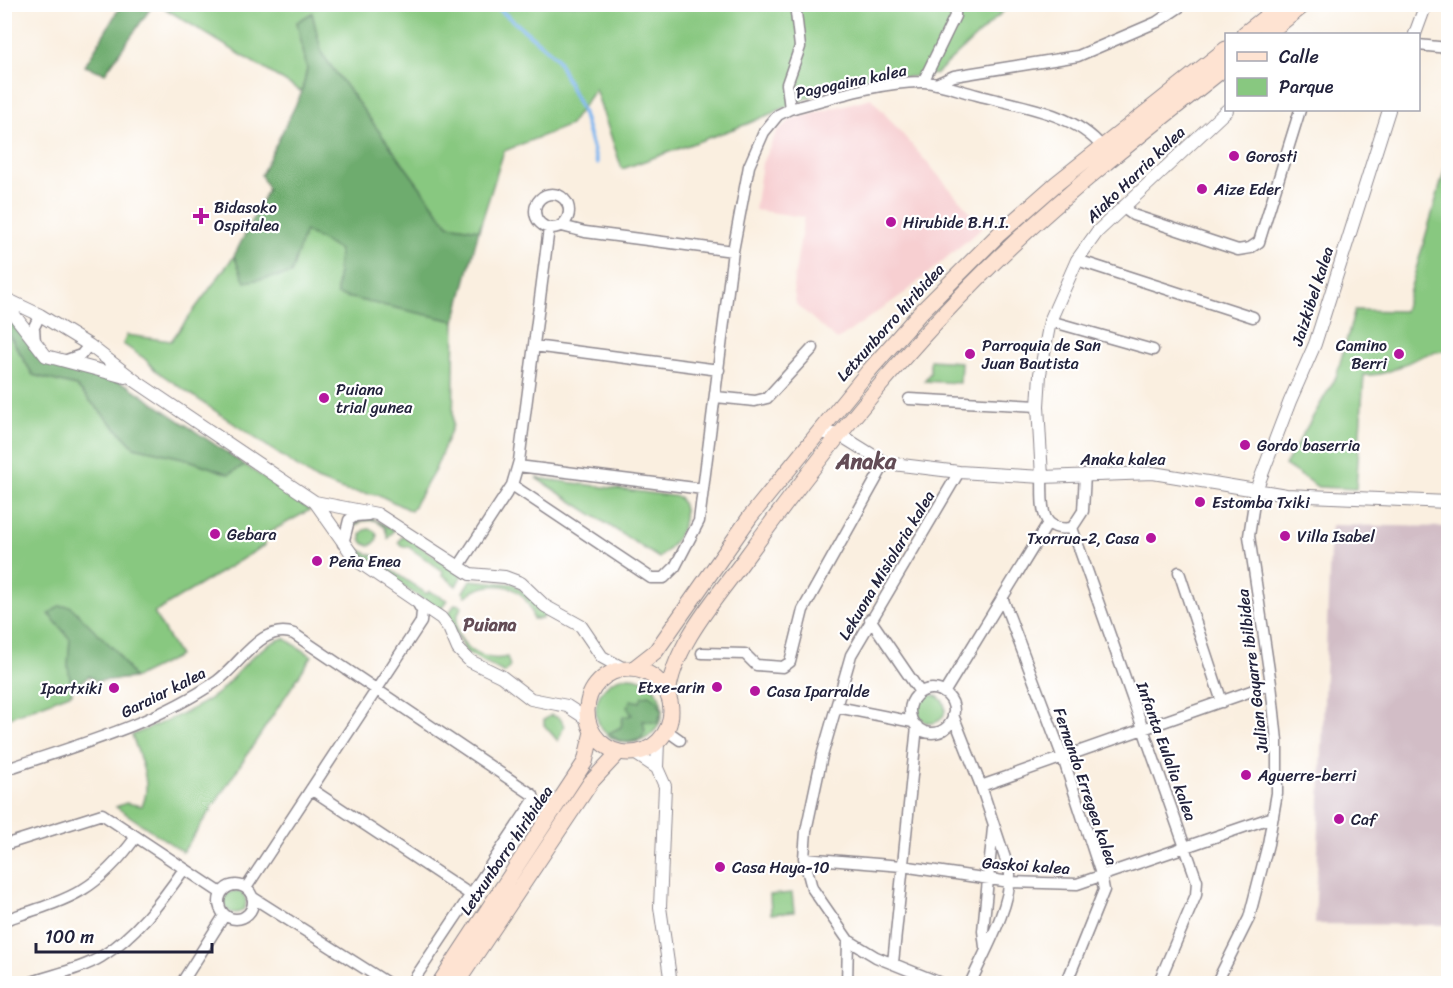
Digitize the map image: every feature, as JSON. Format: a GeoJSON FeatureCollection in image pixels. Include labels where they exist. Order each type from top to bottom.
{"type":"FeatureCollection","features":[{"type":"Feature","properties":{"kind":"main road"},"geometry":{"type":"LineString","coordinates":[[1245,33],[1282,4]]}},
{"type":"Feature","properties":{"kind":"main road"},"geometry":{"type":"LineString","coordinates":[[1268,33],[1305,4]]}},
{"type":"Feature","properties":{"kind":"main road","name":"Letxunborro hiribidea"},"geometry":{"type":"LineString","coordinates":[[629,669],[656,651],[750,517],[893,342],[956,275],[1024,212],[1102,147],[1225,51]]}},
{"type":"Feature","properties":{"kind":"main road","name":"Letxunborro hiribidea"},"geometry":{"type":"LineString","coordinates":[[668,696],[673,668],[685,644],[768,528],[840,435],[932,326],[1011,246],[1111,158],[1225,69]]}},
{"type":"Feature","properties":{"kind":"main road"},"geometry":{"type":"LineString","coordinates":[[629,669],[653,676],[668,696],[670,717],[662,736],[646,749],[626,752],[601,742],[590,725],[587,705],[598,682],[608,674],[629,669]]}},
{"type":"Feature","properties":{"kind":"main road","name":"Letxunborro hiribidea"},"geometry":{"type":"LineString","coordinates":[[439,984],[585,762],[590,725]]}},
{"type":"Feature","properties":{"kind":"main road","name":"Letxunborro hiribidea"},"geometry":{"type":"LineString","coordinates":[[456,984],[591,782],[626,752]]}},
{"type":"Feature","properties":{"kind":"street"},"geometry":{"type":"LineString","coordinates":[[790,109],[787,84],[800,47],[795,4]]}},
{"type":"Feature","properties":{"kind":"street"},"geometry":{"type":"LineString","coordinates":[[923,82],[955,16],[955,4]]}},
{"type":"Feature","properties":{"kind":"street"},"geometry":{"type":"LineString","coordinates":[[936,84],[954,76],[1085,54],[1157,22],[1184,4]]}},
{"type":"Feature","properties":{"kind":"street"},"geometry":{"type":"LineString","coordinates":[[1415,33],[1426,4]]}},
{"type":"Feature","properties":{"kind":"street"},"geometry":{"type":"LineString","coordinates":[[1420,45],[1449,48]]}},
{"type":"Feature","properties":{"kind":"street","name":"Pagogaina kalea"},"geometry":{"type":"LineString","coordinates":[[512,485],[651,578],[664,578],[675,567],[686,550],[699,521],[720,370],[733,251],[749,166],[756,144],[770,124],[790,109],[872,88],[923,82],[1046,114],[1076,125],[1102,147]]}},
{"type":"Feature","properties":{"kind":"street","name":"Aiako Harria kalea"},"geometry":{"type":"LineString","coordinates":[[1042,477],[1038,406],[1040,374],[1050,321],[1077,260],[1097,232],[1226,111]]}},
{"type":"Feature","properties":{"kind":"street"},"geometry":{"type":"LineString","coordinates":[[1122,207],[1133,215],[1238,250],[1250,248],[1258,242],[1300,111]]}},
{"type":"Feature","properties":{"kind":"street","name":"Jaizkibel kalea"},"geometry":{"type":"LineString","coordinates":[[1256,490],[1290,401],[1315,344],[1389,111]]}},
{"type":"Feature","properties":{"kind":"street"},"geometry":{"type":"LineString","coordinates":[[562,226],[569,216],[568,205],[561,196],[549,194],[539,200],[535,211],[538,222],[549,228],[562,226],[585,232],[733,251]]}},
{"type":"Feature","properties":{"kind":"street"},"geometry":{"type":"LineString","coordinates":[[459,566],[512,485],[518,466],[549,228]]}},
{"type":"Feature","properties":{"kind":"street"},"geometry":{"type":"LineString","coordinates":[[1077,260],[1253,317]]}},
{"type":"Feature","properties":{"kind":"street"},"geometry":{"type":"LineString","coordinates":[[4,300],[40,315],[88,345],[137,382],[315,502],[343,544],[363,566],[441,618],[449,628],[458,649],[470,661],[501,676],[531,699],[567,706],[590,725]]}},
{"type":"Feature","properties":{"kind":"street"},"geometry":{"type":"LineString","coordinates":[[4,300],[46,356],[57,361],[98,368],[137,382]]}},
{"type":"Feature","properties":{"kind":"street"},"geometry":{"type":"LineString","coordinates":[[35,343],[34,327],[40,315]]}},
{"type":"Feature","properties":{"kind":"street"},"geometry":{"type":"LineString","coordinates":[[1050,321],[1153,350]]}},
{"type":"Feature","properties":{"kind":"street"},"geometry":{"type":"LineString","coordinates":[[57,361],[76,358],[88,345]]}},
{"type":"Feature","properties":{"kind":"street"},"geometry":{"type":"LineString","coordinates":[[534,346],[720,370]]}},
{"type":"Feature","properties":{"kind":"street"},"geometry":{"type":"LineString","coordinates":[[716,397],[755,401],[767,398],[813,348]]}},
{"type":"Feature","properties":{"kind":"street"},"geometry":{"type":"LineString","coordinates":[[909,399],[1038,406]]}},
{"type":"Feature","properties":{"kind":"street"},"geometry":{"type":"LineString","coordinates":[[818,432],[840,435]]}},
{"type":"Feature","properties":{"kind":"street","name":"Anaka kalea"},"geometry":{"type":"LineString","coordinates":[[840,435],[885,463],[959,472],[1042,477],[1153,473],[1286,495],[1449,502]]}},
{"type":"Feature","properties":{"kind":"street"},"geometry":{"type":"LineString","coordinates":[[702,653],[746,654],[756,665],[783,667],[790,662],[803,610],[885,463]]}},
{"type":"Feature","properties":{"kind":"street"},"geometry":{"type":"LineString","coordinates":[[518,466],[703,489]]}},
{"type":"Feature","properties":{"kind":"street","name":"Lekuona Misiolaria kalea"},"geometry":{"type":"LineString","coordinates":[[848,940],[812,888],[804,858],[806,831],[820,767],[850,655],[959,472]]}},
{"type":"Feature","properties":{"kind":"street"},"geometry":{"type":"LineString","coordinates":[[1042,477],[1044,515],[1048,523],[1067,528],[1083,511],[1085,474]]}},
{"type":"Feature","properties":{"kind":"street","name":"Julian Gayarre ibilbidea"},"geometry":{"type":"LineString","coordinates":[[1216,984],[1249,918],[1277,793],[1277,741],[1271,684],[1249,536],[1256,490]]}},
{"type":"Feature","properties":{"kind":"street"},"geometry":{"type":"LineString","coordinates":[[315,502],[364,510],[383,516],[474,576],[505,577],[521,583],[544,606],[581,626],[602,657],[629,669]]}},
{"type":"Feature","properties":{"kind":"street"},"geometry":{"type":"LineString","coordinates":[[343,544],[345,528],[352,517],[383,516]]}},
{"type":"Feature","properties":{"kind":"street"},"geometry":{"type":"LineString","coordinates":[[944,693],[1048,523]]}},
{"type":"Feature","properties":{"kind":"street","name":"Infanta Eulalia kalea"},"geometry":{"type":"LineString","coordinates":[[1067,528],[1197,881],[1196,895],[1158,984]]}},
{"type":"Feature","properties":{"kind":"street"},"geometry":{"type":"LineString","coordinates":[[1179,572],[1222,702]]}},
{"type":"Feature","properties":{"kind":"street","name":"Fernando Erregea kalea"},"geometry":{"type":"LineString","coordinates":[[1002,597],[1063,758],[1101,874],[1104,890],[1066,984]]}},
{"type":"Feature","properties":{"kind":"street"},"geometry":{"type":"LineString","coordinates":[[417,602],[422,611],[421,622]]}},
{"type":"Feature","properties":{"kind":"street"},"geometry":{"type":"LineString","coordinates":[[389,984],[249,892],[230,886],[221,893],[218,902],[224,916],[235,920],[245,916],[252,908],[249,892],[311,789],[421,622],[430,617],[441,618]]}},
{"type":"Feature","properties":{"kind":"street"},"geometry":{"type":"LineString","coordinates":[[870,619],[920,692]]}},
{"type":"Feature","properties":{"kind":"street","name":"Garaiar kalea"},"geometry":{"type":"LineString","coordinates":[[4,770],[133,726],[176,706],[218,680],[266,635],[283,630],[294,634],[528,789],[534,800]]}},
{"type":"Feature","properties":{"kind":"street"},"geometry":{"type":"LineString","coordinates":[[981,786],[1271,684]]}},
{"type":"Feature","properties":{"kind":"street"},"geometry":{"type":"LineString","coordinates":[[893,963],[915,724],[911,705],[920,692],[933,689],[944,693],[950,699],[953,715],[981,786],[1010,873],[1010,882],[1000,916],[970,984]]}},
{"type":"Feature","properties":{"kind":"street"},"geometry":{"type":"LineString","coordinates":[[837,707],[915,724],[934,732],[944,729],[953,715]]}},
{"type":"Feature","properties":{"kind":"street"},"geometry":{"type":"LineString","coordinates":[[671,984],[660,907],[666,796],[657,768],[662,736],[680,740]]}},
{"type":"Feature","properties":{"kind":"street"},"geometry":{"type":"LineString","coordinates":[[626,752],[657,768]]}},
{"type":"Feature","properties":{"kind":"street"},"geometry":{"type":"LineString","coordinates":[[311,789],[471,895]]}},
{"type":"Feature","properties":{"kind":"street","name":"Letxunborro hiribidea"},"geometry":{"type":"LineString","coordinates":[[411,984],[534,800]]}},
{"type":"Feature","properties":{"kind":"street"},"geometry":{"type":"LineString","coordinates":[[4,845],[97,814],[106,815],[221,893]]}},
{"type":"Feature","properties":{"kind":"street","name":"Gaskoi kalea"},"geometry":{"type":"LineString","coordinates":[[804,858],[902,866],[1010,882],[1077,884],[1273,817]]}},
{"type":"Feature","properties":{"kind":"street"},"geometry":{"type":"LineString","coordinates":[[985,947],[983,931],[994,823]]}},
{"type":"Feature","properties":{"kind":"street"},"geometry":{"type":"LineString","coordinates":[[4,920],[65,900],[87,889],[117,863],[136,837]]}},
{"type":"Feature","properties":{"kind":"street"},"geometry":{"type":"LineString","coordinates":[[26,984],[99,958],[124,941],[166,895],[184,869]]}},
{"type":"Feature","properties":{"kind":"street"},"geometry":{"type":"LineString","coordinates":[[181,984],[224,916]]}},
{"type":"Feature","properties":{"kind":"street"},"geometry":{"type":"LineString","coordinates":[[848,984],[848,940],[893,963],[943,984]]}},
{"type":"Feature","properties":{"kind":"shaded area","name":"Hirubide B.H.I."},"geometry":{"type":"Polygon","coordinates":[[[871,98],[983,227],[906,292],[837,340],[796,304],[793,286],[804,217],[755,210],[762,163],[777,131],[792,119],[871,98]]]}},
{"type":"Feature","properties":{"kind":"shaded area"},"geometry":{"type":"Polygon","coordinates":[[[1331,525],[1448,527],[1447,925],[1315,924],[1331,525]]]}},
{"type":"Feature","properties":{"kind":"green space"},"geometry":{"type":"Polygon","coordinates":[[[121,5],[153,5],[105,73],[85,66],[121,5]]]}},
{"type":"Feature","properties":{"kind":"green space"},"geometry":{"type":"Polygon","coordinates":[[[159,5],[1010,5],[936,74],[837,85],[747,124],[622,169],[595,89],[570,125],[504,151],[479,230],[448,225],[322,54],[312,13],[297,22],[307,69],[302,92],[159,5]]]}},
{"type":"Feature","properties":{"kind":"green space"},"geometry":{"type":"Polygon","coordinates":[[[312,13],[322,54],[448,225],[479,230],[455,321],[337,295],[339,250],[305,231],[291,274],[245,282],[234,256],[268,189],[261,175],[302,92],[307,69],[297,22],[312,13]]]}},
{"type":"Feature","properties":{"kind":"green space"},"geometry":{"type":"Polygon","coordinates":[[[1448,158],[1448,351],[1426,355],[1386,372],[1364,375],[1356,489],[1318,487],[1285,465],[1336,377],[1355,310],[1404,311],[1448,158]]]}},
{"type":"Feature","properties":{"kind":"green space","name":"Puiana trial gunea"},"geometry":{"type":"Polygon","coordinates":[[[305,230],[339,250],[337,295],[455,321],[453,425],[435,470],[411,511],[379,495],[346,491],[317,480],[155,370],[145,359],[123,344],[127,335],[171,341],[234,256],[245,282],[305,230]]]}},
{"type":"Feature","properties":{"kind":"green space"},"geometry":{"type":"Polygon","coordinates":[[[4,309],[40,360],[98,374],[127,385],[245,465],[229,474],[183,458],[134,447],[76,386],[33,375],[5,327],[4,309]]]}},
{"type":"Feature","properties":{"kind":"green space"},"geometry":{"type":"Polygon","coordinates":[[[4,327],[33,375],[76,386],[134,447],[183,458],[228,474],[245,465],[310,510],[266,534],[265,545],[154,613],[179,656],[134,678],[116,651],[50,614],[70,639],[68,666],[72,693],[5,719],[4,327]]]}},
{"type":"Feature","properties":{"kind":"green space"},"geometry":{"type":"Polygon","coordinates":[[[930,360],[961,362],[960,383],[924,381],[930,373],[930,360]]]}},
{"type":"Feature","properties":{"kind":"green space"},"geometry":{"type":"Polygon","coordinates":[[[536,478],[679,497],[683,505],[684,522],[677,538],[659,558],[536,478]]]}},
{"type":"Feature","properties":{"kind":"green space"},"geometry":{"type":"Polygon","coordinates":[[[370,517],[394,530],[388,538],[385,528],[375,520],[362,521],[354,527],[353,545],[377,557],[371,565],[355,555],[347,540],[352,525],[370,517]]]}},
{"type":"Feature","properties":{"kind":"green space"},"geometry":{"type":"Polygon","coordinates":[[[366,529],[372,529],[377,537],[375,543],[366,545],[361,540],[361,534],[366,529]]]}},
{"type":"Feature","properties":{"kind":"green space"},"geometry":{"type":"Polygon","coordinates":[[[403,535],[462,575],[456,586],[442,574],[443,571],[407,546],[398,543],[403,535]]]}},
{"type":"Feature","properties":{"kind":"green space"},"geometry":{"type":"Polygon","coordinates":[[[384,562],[392,568],[391,570],[427,594],[429,591],[447,600],[440,611],[379,570],[384,562]]]}},
{"type":"Feature","properties":{"kind":"green space"},"geometry":{"type":"Polygon","coordinates":[[[470,580],[514,584],[546,612],[542,619],[533,619],[524,598],[516,591],[497,585],[476,590],[466,596],[463,592],[470,580]]]}},
{"type":"Feature","properties":{"kind":"green space"},"geometry":{"type":"Polygon","coordinates":[[[455,604],[462,606],[457,617],[457,628],[466,646],[485,657],[507,657],[510,666],[505,673],[466,652],[447,616],[455,604]]]}},
{"type":"Feature","properties":{"kind":"green space"},"geometry":{"type":"Polygon","coordinates":[[[59,606],[70,606],[116,651],[134,678],[96,681],[89,676],[81,683],[71,686],[68,666],[70,639],[49,614],[59,606]]]}},
{"type":"Feature","properties":{"kind":"green space"},"geometry":{"type":"Polygon","coordinates":[[[284,638],[312,656],[183,852],[116,807],[126,803],[142,806],[145,798],[146,780],[132,735],[178,716],[212,697],[257,653],[284,638]]]}},
{"type":"Feature","properties":{"kind":"green space"},"geometry":{"type":"Polygon","coordinates":[[[622,677],[636,677],[648,682],[657,691],[662,710],[660,723],[653,734],[636,743],[622,743],[610,738],[601,729],[596,717],[596,703],[601,691],[610,682],[622,677]]]}},
{"type":"Feature","properties":{"kind":"green space"},"geometry":{"type":"Polygon","coordinates":[[[650,695],[657,700],[662,711],[657,723],[643,721],[645,731],[641,739],[624,742],[609,733],[621,727],[623,717],[632,715],[627,707],[631,700],[640,702],[642,696],[650,695]]]}},
{"type":"Feature","properties":{"kind":"green space"},"geometry":{"type":"Polygon","coordinates":[[[931,695],[941,699],[945,709],[941,719],[931,723],[921,719],[917,709],[921,699],[931,695]]]}},
{"type":"Feature","properties":{"kind":"green space"},"geometry":{"type":"Polygon","coordinates":[[[551,715],[560,718],[564,726],[558,741],[544,725],[544,720],[551,715]]]}},
{"type":"Feature","properties":{"kind":"green space"},"geometry":{"type":"Polygon","coordinates":[[[235,891],[245,898],[246,902],[239,912],[235,913],[225,906],[224,902],[231,892],[235,891]]]}},
{"type":"Feature","properties":{"kind":"green space"},"geometry":{"type":"Polygon","coordinates":[[[792,893],[794,912],[771,914],[770,895],[792,893]]]}},
{"type":"Feature","properties":{"kind":"waterway"},"geometry":{"type":"LineString","coordinates":[[493,4],[556,57],[582,111],[597,163]]}},
{"type":"Feature","properties":{"kind":"place","name":"Gorosti"},"geometry":{"type":"Point","coordinates":[1234,156]}},
{"type":"Feature","properties":{"kind":"place","name":"Aize Eder"},"geometry":{"type":"Point","coordinates":[1202,189]}},
{"type":"Feature","properties":{"kind":"place","name":"Bidasoko Ospitalea"},"geometry":{"type":"Point","coordinates":[201,216]}},
{"type":"Feature","properties":{"kind":"place","name":"Hirubide B.H.I."},"geometry":{"type":"Point","coordinates":[891,222]}},
{"type":"Feature","properties":{"kind":"place","name":"Parroquia de San Juan Bautista"},"geometry":{"type":"Point","coordinates":[970,354]}},
{"type":"Feature","properties":{"kind":"place","name":"Camino Berri"},"geometry":{"type":"Point","coordinates":[1399,354]}},
{"type":"Feature","properties":{"kind":"place","name":"Puiana trial gunea"},"geometry":{"type":"Point","coordinates":[324,398]}},
{"type":"Feature","properties":{"kind":"place","name":"Gordo baserria"},"geometry":{"type":"Point","coordinates":[1245,445]}},
{"type":"Feature","properties":{"kind":"place","name":"Estomba Txiki"},"geometry":{"type":"Point","coordinates":[1200,502]}},
{"type":"Feature","properties":{"kind":"place","name":"Gebara"},"geometry":{"type":"Point","coordinates":[215,534]}},
{"type":"Feature","properties":{"kind":"place","name":"Villa Isabel"},"geometry":{"type":"Point","coordinates":[1285,536]}},
{"type":"Feature","properties":{"kind":"place","name":"Txorrua-2, Casa"},"geometry":{"type":"Point","coordinates":[1151,538]}},
{"type":"Feature","properties":{"kind":"place","name":"Peña Enea"},"geometry":{"type":"Point","coordinates":[317,561]}},
{"type":"Feature","properties":{"kind":"place","name":"Etxe-arin"},"geometry":{"type":"Point","coordinates":[717,687]}},
{"type":"Feature","properties":{"kind":"place","name":"Ipartxiki"},"geometry":{"type":"Point","coordinates":[114,688]}},
{"type":"Feature","properties":{"kind":"place","name":"Casa Iparralde"},"geometry":{"type":"Point","coordinates":[755,691]}},
{"type":"Feature","properties":{"kind":"place","name":"Aguerre-berri"},"geometry":{"type":"Point","coordinates":[1246,775]}},
{"type":"Feature","properties":{"kind":"place","name":"Caf"},"geometry":{"type":"Point","coordinates":[1339,819]}},
{"type":"Feature","properties":{"kind":"place","name":"Casa Haya-10"},"geometry":{"type":"Point","coordinates":[720,867]}},
{"type":"Feature","properties":{"kind":"district","name":"Anaka"},"geometry":{"type":"Point","coordinates":[866,461]}},
{"type":"Feature","properties":{"kind":"district","name":"Puiana"},"geometry":{"type":"Point","coordinates":[490,625]}}]}
